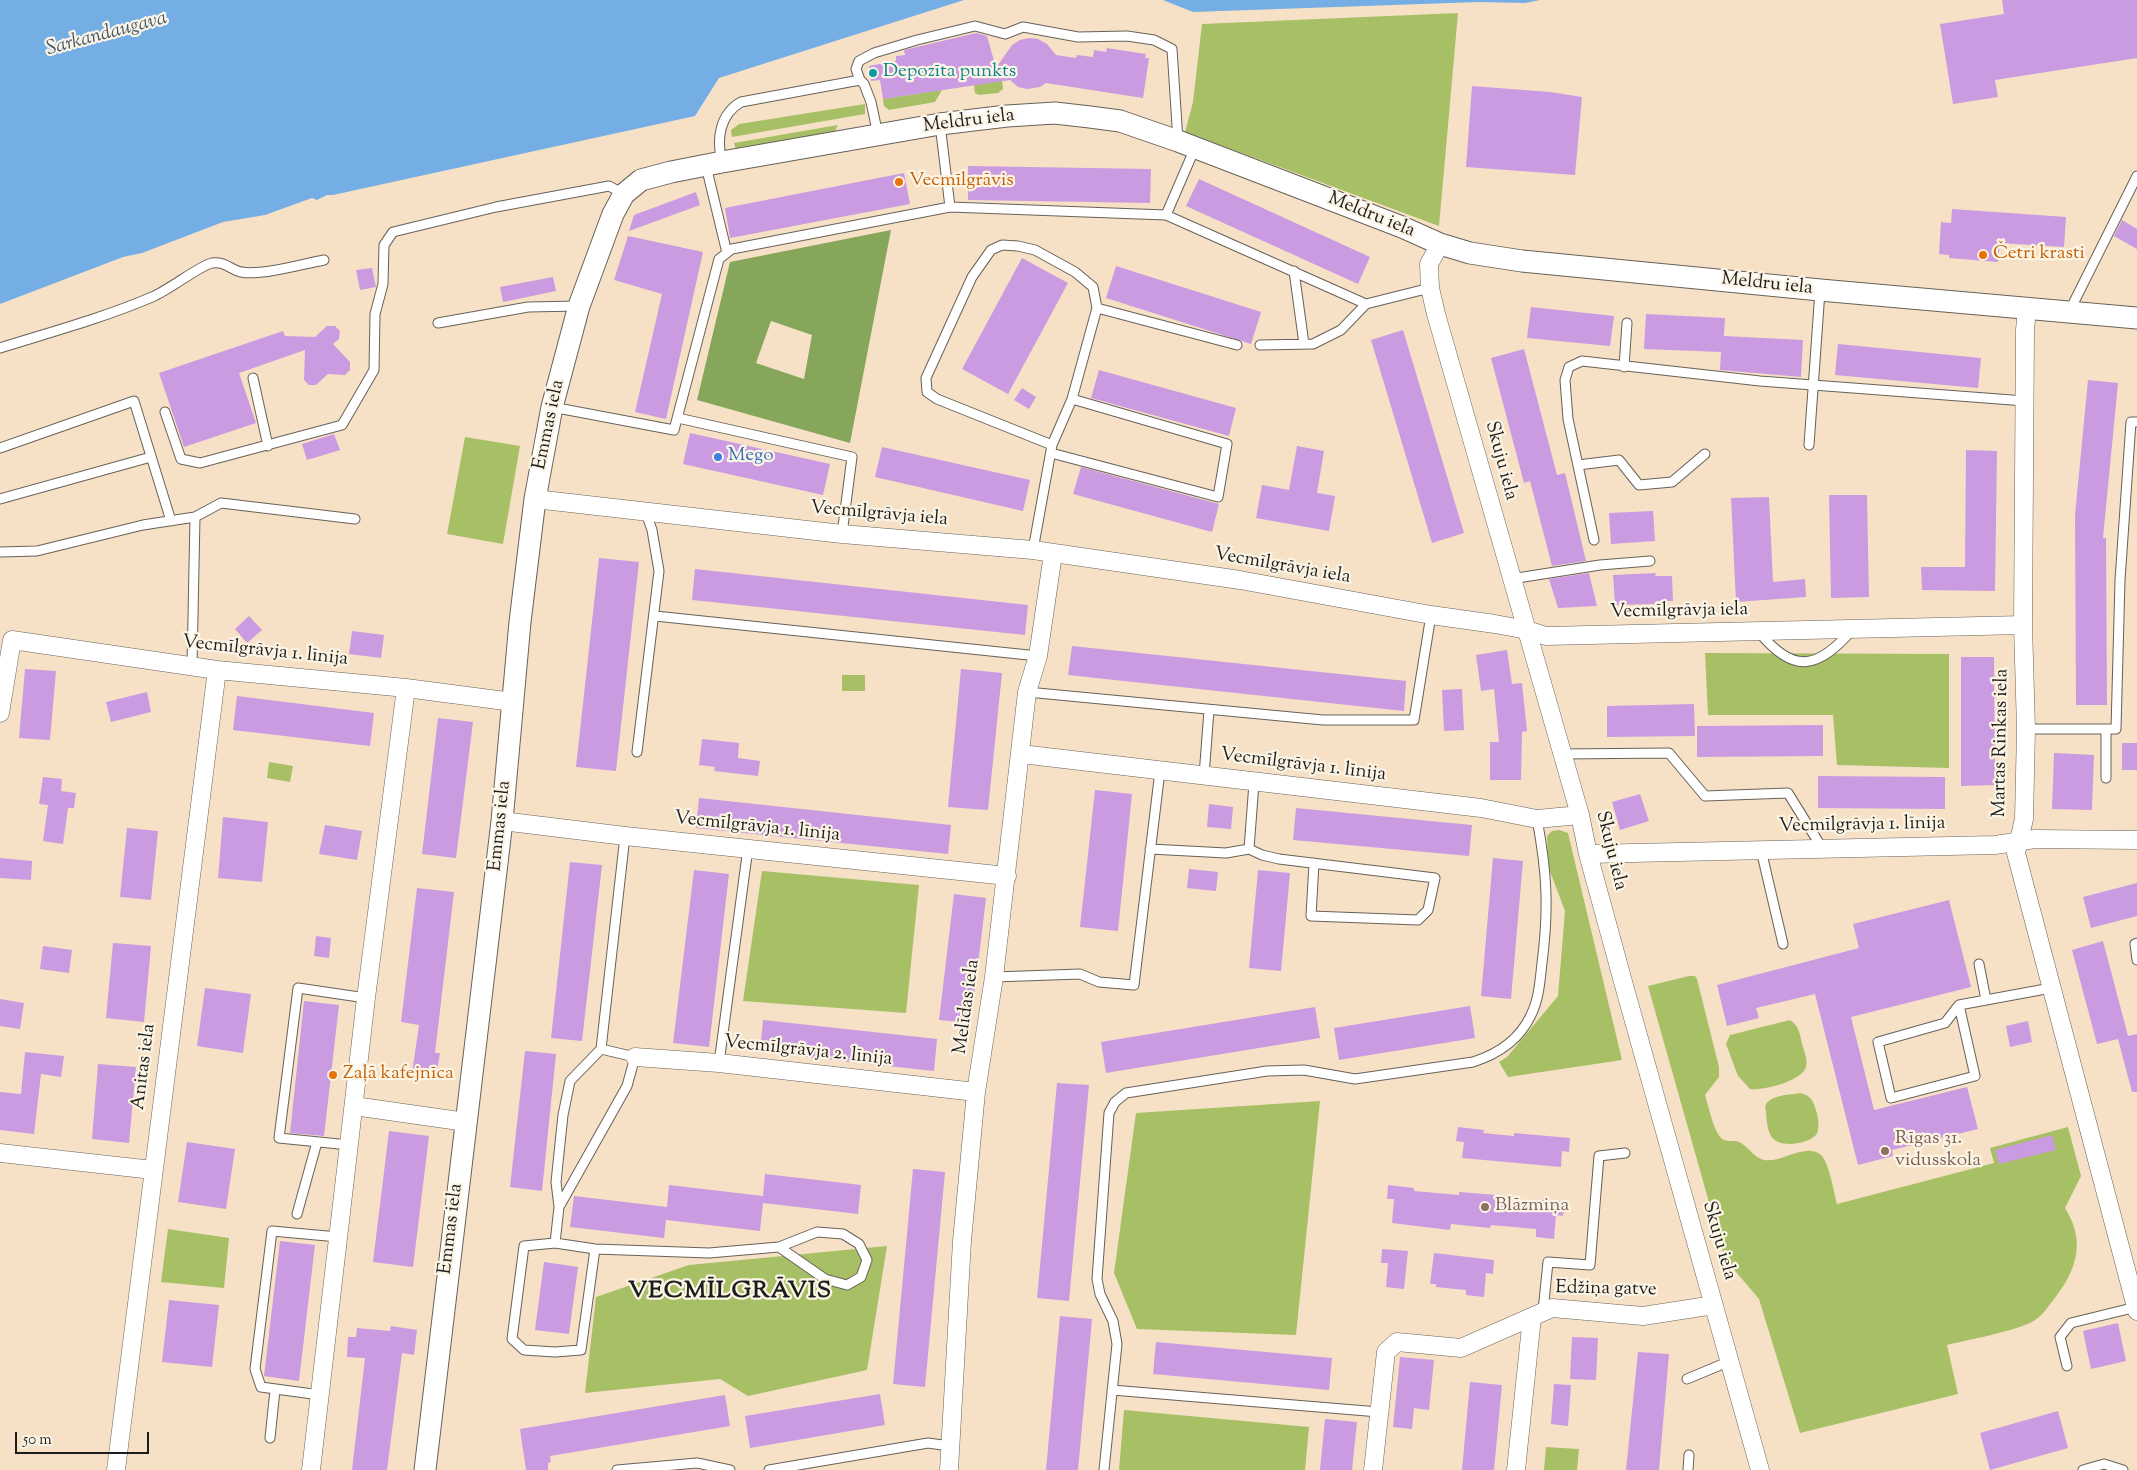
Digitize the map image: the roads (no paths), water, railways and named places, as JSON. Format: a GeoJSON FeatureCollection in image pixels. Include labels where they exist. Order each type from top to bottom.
{"type":"FeatureCollection","features":[{"type":"Feature","properties":{"kind":"street","name":"Meldru iela"},"geometry":{"type":"LineString","coordinates":[[624,194],[641,180],[714,164],[940,124],[1007,116],[1055,114],[1120,121],[1187,144],[1440,244],[1470,253],[1514,260],[1820,290],[2137,318]]}},
{"type":"Feature","properties":{"kind":"street","name":"Emmas iela"},"geometry":{"type":"LineString","coordinates":[[425,1470],[502,821],[520,622],[535,499],[552,406],[579,306],[613,214],[624,194]]}},
{"type":"Feature","properties":{"kind":"street","name":"Skuju iela"},"geometry":{"type":"LineString","coordinates":[[1440,244],[1429,264],[1430,288],[1511,579],[1580,815],[1588,854],[1760,1470]]}},
{"type":"Feature","properties":{"kind":"street","name":"Martas Rinkas iela"},"geometry":{"type":"LineString","coordinates":[[2027,308],[2025,330],[2023,625],[2026,729],[2024,819],[2016,853],[2136,1309]]}},
{"type":"Feature","properties":{"kind":"street","name":"Vecmīlgrāvja iela"},"geometry":{"type":"LineString","coordinates":[[535,499],[842,534],[1033,550],[1240,580],[1431,615],[1526,630],[1546,636],[2023,625]]}},
{"type":"Feature","properties":{"kind":"street","name":"Melīdas iela"},"geometry":{"type":"LineString","coordinates":[[949,1470],[962,1242],[976,1092],[1007,876],[1027,692],[1038,656],[1054,554]]}},
{"type":"Feature","properties":{"kind":"street","name":"Vecmīlgrāvja 1. līnija"},"geometry":{"type":"LineString","coordinates":[[0,713],[12,640],[217,670],[406,688],[513,702]]}},
{"type":"Feature","properties":{"kind":"street","name":"Anitas iela"},"geometry":{"type":"LineString","coordinates":[[116,1470],[217,670]]}},
{"type":"Feature","properties":{"kind":"street"},"geometry":{"type":"LineString","coordinates":[[310,1470],[366,998],[406,688]]}},
{"type":"Feature","properties":{"kind":"street","name":"Vecmīlgrāvja 1. līnija"},"geometry":{"type":"LineString","coordinates":[[1020,754],[1254,783],[1481,808],[1537,818],[1580,815]]}},
{"type":"Feature","properties":{"kind":"street","name":"Vecmīlgrāvja 1. līnija"},"geometry":{"type":"LineString","coordinates":[[502,821],[625,836],[1007,876]]}},
{"type":"Feature","properties":{"kind":"street","name":"Vecmīlgrāvja 1. līnija"},"geometry":{"type":"LineString","coordinates":[[1588,854],[1994,845],[2035,839],[2137,840]]}},
{"type":"Feature","properties":{"kind":"street","name":"Vecmīlgrāvja 2. līnija"},"geometry":{"type":"LineString","coordinates":[[635,1057],[720,1064],[976,1092]]}},
{"type":"Feature","properties":{"kind":"street"},"geometry":{"type":"LineString","coordinates":[[354,1106],[466,1122]]}},
{"type":"Feature","properties":{"kind":"street"},"geometry":{"type":"LineString","coordinates":[[0,1153],[153,1170]]}},
{"type":"Feature","properties":{"kind":"street","name":"Edžiņa gatve"},"geometry":{"type":"LineString","coordinates":[[1373,1470],[1386,1352],[1397,1342],[1460,1348],[1552,1308],[1643,1316],[1714,1304]]}},
{"type":"Feature","properties":{"kind":"street"},"geometry":{"type":"LineString","coordinates":[[1516,1470],[1537,1314]]}},
{"type":"Feature","properties":{"kind":"lane"},"geometry":{"type":"LineString","coordinates":[[878,135],[871,102],[864,84],[860,80],[857,64],[859,60],[874,53],[975,26],[1005,34],[1023,27],[1078,37],[1127,36],[1154,40],[1172,49],[1187,144],[1166,215]]}},
{"type":"Feature","properties":{"kind":"lane"},"geometry":{"type":"LineString","coordinates":[[727,253],[714,164],[721,129],[733,107],[742,102],[860,80]]}},
{"type":"Feature","properties":{"kind":"lane"},"geometry":{"type":"LineString","coordinates":[[940,124],[950,207]]}},
{"type":"Feature","properties":{"kind":"lane"},"geometry":{"type":"LineString","coordinates":[[2069,312],[2137,176]]}},
{"type":"Feature","properties":{"kind":"lane"},"geometry":{"type":"LineString","coordinates":[[166,412],[181,459],[200,463],[342,425],[374,370],[375,314],[383,284],[384,245],[393,232],[496,207],[609,186],[624,194]]}},
{"type":"Feature","properties":{"kind":"lane"},"geometry":{"type":"LineString","coordinates":[[552,406],[674,430],[719,259],[732,249],[907,217],[950,207],[1166,215],[1366,304]]}},
{"type":"Feature","properties":{"kind":"lane"},"geometry":{"type":"LineString","coordinates":[[1033,550],[1051,449],[1072,398],[1097,308],[1093,287],[1074,272],[1035,250],[1002,245],[991,250],[972,277],[926,378],[927,392],[937,399],[1051,449],[1218,497],[1227,444],[1072,398]]}},
{"type":"Feature","properties":{"kind":"lane"},"geometry":{"type":"LineString","coordinates":[[0,348],[109,315],[155,296],[213,263],[228,265],[240,272],[246,272],[272,270],[324,260]]}},
{"type":"Feature","properties":{"kind":"lane"},"geometry":{"type":"LineString","coordinates":[[1294,271],[1304,344]]}},
{"type":"Feature","properties":{"kind":"lane"},"geometry":{"type":"LineString","coordinates":[[1260,345],[1313,344],[1341,330],[1366,304],[1430,288]]}},
{"type":"Feature","properties":{"kind":"lane"},"geometry":{"type":"LineString","coordinates":[[1809,445],[1820,290]]}},
{"type":"Feature","properties":{"kind":"lane"},"geometry":{"type":"LineString","coordinates":[[438,323],[528,307],[579,306]]}},
{"type":"Feature","properties":{"kind":"lane"},"geometry":{"type":"LineString","coordinates":[[1097,308],[1237,345]]}},
{"type":"Feature","properties":{"kind":"lane"},"geometry":{"type":"LineString","coordinates":[[1624,366],[1627,323]]}},
{"type":"Feature","properties":{"kind":"lane"},"geometry":{"type":"LineString","coordinates":[[1594,540],[1568,419],[1565,380],[1569,367],[1582,361],[1814,385],[2025,401]]}},
{"type":"Feature","properties":{"kind":"lane"},"geometry":{"type":"LineString","coordinates":[[253,378],[268,446]]}},
{"type":"Feature","properties":{"kind":"lane"},"geometry":{"type":"LineString","coordinates":[[0,448],[134,401],[171,521]]}},
{"type":"Feature","properties":{"kind":"lane"},"geometry":{"type":"LineString","coordinates":[[678,418],[852,457],[842,534]]}},
{"type":"Feature","properties":{"kind":"lane"},"geometry":{"type":"LineString","coordinates":[[2026,729],[2116,729],[2120,580],[2130,432],[2131,422],[2137,422]]}},
{"type":"Feature","properties":{"kind":"lane"},"geometry":{"type":"LineString","coordinates":[[1578,465],[1619,460],[1639,485],[1672,482],[1705,454]]}},
{"type":"Feature","properties":{"kind":"lane"},"geometry":{"type":"LineString","coordinates":[[0,500],[151,457]]}},
{"type":"Feature","properties":{"kind":"lane"},"geometry":{"type":"LineString","coordinates":[[0,552],[37,552],[143,525],[194,517],[221,502],[355,519]]}},
{"type":"Feature","properties":{"kind":"lane"},"geometry":{"type":"LineString","coordinates":[[637,752],[659,571],[652,530],[644,510]]}},
{"type":"Feature","properties":{"kind":"lane"},"geometry":{"type":"LineString","coordinates":[[192,666],[194,517]]}},
{"type":"Feature","properties":{"kind":"lane"},"geometry":{"type":"LineString","coordinates":[[1511,579],[1600,565],[1650,561]]}},
{"type":"Feature","properties":{"kind":"lane"},"geometry":{"type":"LineString","coordinates":[[1027,692],[1323,720],[1414,720],[1431,615]]}},
{"type":"Feature","properties":{"kind":"lane"},"geometry":{"type":"LineString","coordinates":[[655,616],[1038,656]]}},
{"type":"Feature","properties":{"kind":"lane"},"geometry":{"type":"LineString","coordinates":[[1759,632],[1769,646],[1789,660],[1801,663],[1819,657],[1832,649],[1852,629]]}},
{"type":"Feature","properties":{"kind":"lane"},"geometry":{"type":"LineString","coordinates":[[1204,776],[1209,710]]}},
{"type":"Feature","properties":{"kind":"lane"},"geometry":{"type":"LineString","coordinates":[[2106,729],[2106,778]]}},
{"type":"Feature","properties":{"kind":"lane"},"geometry":{"type":"LineString","coordinates":[[1562,754],[1669,753],[1705,796],[1788,793],[1822,848]]}},
{"type":"Feature","properties":{"kind":"lane"},"geometry":{"type":"LineString","coordinates":[[994,977],[1080,974],[1099,982],[1134,986],[1160,771]]}},
{"type":"Feature","properties":{"kind":"lane"},"geometry":{"type":"LineString","coordinates":[[1249,848],[1254,783]]}},
{"type":"Feature","properties":{"kind":"lane"},"geometry":{"type":"LineString","coordinates":[[1104,1470],[1117,1344],[1113,1321],[1100,1294],[1097,1279],[1109,1113],[1115,1102],[1126,1093],[1267,1071],[1304,1070],[1355,1079],[1473,1062],[1503,1049],[1519,1034],[1531,1016],[1538,996],[1545,947],[1548,896],[1544,855],[1537,818]]}},
{"type":"Feature","properties":{"kind":"lane"},"geometry":{"type":"LineString","coordinates":[[555,1242],[559,1207],[556,1182],[563,1115],[570,1081],[601,1050],[625,836]]}},
{"type":"Feature","properties":{"kind":"lane"},"geometry":{"type":"LineString","coordinates":[[720,1064],[748,848]]}},
{"type":"Feature","properties":{"kind":"lane"},"geometry":{"type":"LineString","coordinates":[[1150,849],[1226,853],[1249,848],[1262,855],[1279,859],[1435,878],[1428,910],[1418,920],[1311,916],[1314,864]]}},
{"type":"Feature","properties":{"kind":"lane"},"geometry":{"type":"LineString","coordinates":[[1762,850],[1783,944]]}},
{"type":"Feature","properties":{"kind":"lane"},"geometry":{"type":"LineString","coordinates":[[2137,943],[2135,944],[2137,960]]}},
{"type":"Feature","properties":{"kind":"lane"},"geometry":{"type":"LineString","coordinates":[[1979,964],[1986,1000]]}},
{"type":"Feature","properties":{"kind":"lane"},"geometry":{"type":"LineString","coordinates":[[350,1145],[279,1138],[298,988],[366,998]]}},
{"type":"Feature","properties":{"kind":"lane"},"geometry":{"type":"LineString","coordinates":[[1959,1006],[1974,1076],[1891,1098],[1878,1042],[1945,1023],[1959,1006],[2051,988]]}},
{"type":"Feature","properties":{"kind":"lane"},"geometry":{"type":"LineString","coordinates":[[559,1207],[627,1086],[635,1057],[601,1050]]}},
{"type":"Feature","properties":{"kind":"lane"},"geometry":{"type":"LineString","coordinates":[[297,1214],[318,1142]]}},
{"type":"Feature","properties":{"kind":"lane"},"geometry":{"type":"LineString","coordinates":[[1537,1314],[1548,1262],[1590,1265],[1599,1156],[1625,1153]]}},
{"type":"Feature","properties":{"kind":"lane"},"geometry":{"type":"LineString","coordinates":[[320,1395],[261,1387],[255,1369],[272,1231],[338,1237]]}},
{"type":"Feature","properties":{"kind":"lane"},"geometry":{"type":"LineString","coordinates":[[595,1249],[581,1350],[555,1352],[524,1350],[512,1339],[524,1246],[555,1242],[595,1249],[709,1253],[780,1247],[817,1232],[843,1234],[859,1244],[867,1260],[861,1276],[847,1285],[825,1279],[780,1247]]}},
{"type":"Feature","properties":{"kind":"lane"},"geometry":{"type":"LineString","coordinates":[[2067,1366],[2060,1337],[2072,1323],[2136,1309]]}},
{"type":"Feature","properties":{"kind":"lane"},"geometry":{"type":"LineString","coordinates":[[1688,1379],[1730,1361]]}},
{"type":"Feature","properties":{"kind":"lane"},"geometry":{"type":"LineString","coordinates":[[270,1438],[275,1390]]}},
{"type":"Feature","properties":{"kind":"lane"},"geometry":{"type":"LineString","coordinates":[[1112,1390],[1379,1412]]}},
{"type":"Feature","properties":{"kind":"lane"},"geometry":{"type":"LineString","coordinates":[[769,1470],[928,1443],[950,1446]]}},
{"type":"Feature","properties":{"kind":"lane"},"geometry":{"type":"LineString","coordinates":[[1688,1470],[1689,1456]]}},
{"type":"Feature","properties":{"kind":"lane"},"geometry":{"type":"LineString","coordinates":[[619,1470],[697,1463],[730,1470]]}},
{"type":"Feature","properties":{"kind":"lane"},"geometry":{"type":"LineString","coordinates":[[2083,1470],[2104,1464],[2123,1470]]}},
{"type":"Feature","properties":{"kind":"water","name":"Sarkandaugava"},"geometry":{"type":"Polygon","coordinates":[[[0,0],[964,0],[719,78],[695,116],[327,195],[317,200],[312,198],[265,215],[223,222],[142,253],[123,257],[0,304],[0,0]]]}},
{"type":"Feature","properties":{"kind":"water"},"geometry":{"type":"Polygon","coordinates":[[[1163,0],[1540,0],[1525,3],[1479,2],[1193,12],[1163,0]]]}},
{"type":"Feature","properties":{"kind":"place","name":"Depozīta punkts"},"geometry":{"type":"Point","coordinates":[873,73]}},
{"type":"Feature","properties":{"kind":"place","name":"Vecmīlgrāvis"},"geometry":{"type":"Point","coordinates":[899,182]}},
{"type":"Feature","properties":{"kind":"place","name":"Četri krasti"},"geometry":{"type":"Point","coordinates":[1983,255]}},
{"type":"Feature","properties":{"kind":"place","name":"Mego"},"geometry":{"type":"Point","coordinates":[718,457]}},
{"type":"Feature","properties":{"kind":"place","name":"Zaļā kafejnīca"},"geometry":{"type":"Point","coordinates":[333,1075]}},
{"type":"Feature","properties":{"kind":"place","name":"Rīgas 31. vidusskola"},"geometry":{"type":"Point","coordinates":[1885,1151]}},
{"type":"Feature","properties":{"kind":"place","name":"Blāzmiņa"},"geometry":{"type":"Point","coordinates":[1485,1207]}},
{"type":"Feature","properties":{"kind":"district","name":"VECMĪLGRĀVIS"},"geometry":{"type":"Point","coordinates":[730,1293]}}]}
